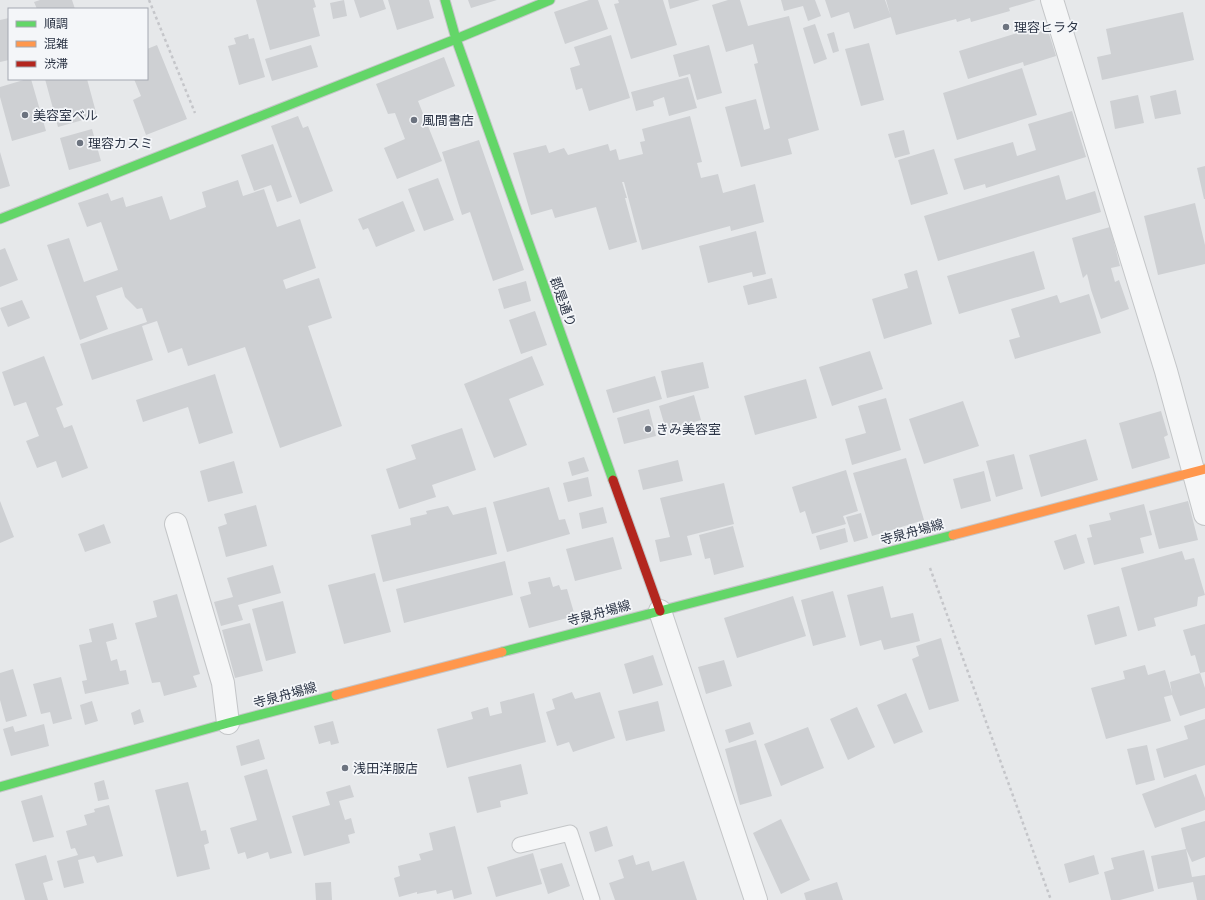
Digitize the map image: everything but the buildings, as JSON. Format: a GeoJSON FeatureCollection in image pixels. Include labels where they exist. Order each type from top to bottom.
{"type":"FeatureCollection","features":[{"type":"Feature","properties":{"kind":"street","name":"郡是通り"},"geometry":{"type":"LineString","coordinates":[[445,0],[456,39],[660,611]]}},
{"type":"Feature","properties":{"kind":"street"},"geometry":{"type":"LineString","coordinates":[[0,218],[456,39],[550,0]]}},
{"type":"Feature","properties":{"kind":"street"},"geometry":{"type":"LineString","coordinates":[[1052,0],[1166,371],[1199,471],[1205,514]]}},
{"type":"Feature","properties":{"kind":"street","name":"寺泉舟場線"},"geometry":{"type":"LineString","coordinates":[[0,786],[228,723],[1199,471]]}},
{"type":"Feature","properties":{"kind":"street"},"geometry":{"type":"LineString","coordinates":[[176,524],[223,683],[228,723]]}},
{"type":"Feature","properties":{"kind":"street"},"geometry":{"type":"LineString","coordinates":[[660,611],[756,900]]}},
{"type":"Feature","properties":{"kind":"lane"},"geometry":{"type":"LineString","coordinates":[[520,845],[570,833],[592,900]]}},
{"type":"Feature","properties":{"kind":"path"},"geometry":{"type":"LineString","coordinates":[[150,0],[204,137]]}},
{"type":"Feature","properties":{"kind":"path"},"geometry":{"type":"LineString","coordinates":[[921,543],[1051,900]]}},
{"type":"Feature","properties":{"kind":"traffic: fast"},"geometry":{"type":"LineString","coordinates":[[445,0],[456,39],[613,480]]}},
{"type":"Feature","properties":{"kind":"traffic: fast"},"geometry":{"type":"LineString","coordinates":[[0,219],[456,39],[550,0]]}},
{"type":"Feature","properties":{"kind":"traffic: fast"},"geometry":{"type":"LineString","coordinates":[[502,652],[953,535]]}},
{"type":"Feature","properties":{"kind":"traffic: fast"},"geometry":{"type":"LineString","coordinates":[[0,787],[228,723],[336,695]]}},
{"type":"Feature","properties":{"kind":"traffic: slow"},"geometry":{"type":"LineString","coordinates":[[953,535],[1205,469]]}},
{"type":"Feature","properties":{"kind":"traffic: slow"},"geometry":{"type":"LineString","coordinates":[[336,695],[502,652]]}},
{"type":"Feature","properties":{"kind":"traffic: jam"},"geometry":{"type":"LineString","coordinates":[[613,480],[660,611]]}},
{"type":"Feature","properties":{"kind":"place","name":"理容ヒラタ"},"geometry":{"type":"Point","coordinates":[1006,27]}},
{"type":"Feature","properties":{"kind":"place","name":"美容室ベル"},"geometry":{"type":"Point","coordinates":[25,115]}},
{"type":"Feature","properties":{"kind":"place","name":"風間書店"},"geometry":{"type":"Point","coordinates":[414,120]}},
{"type":"Feature","properties":{"kind":"place","name":"理容カスミ"},"geometry":{"type":"Point","coordinates":[80,143]}},
{"type":"Feature","properties":{"kind":"place","name":"きみ美容室"},"geometry":{"type":"Point","coordinates":[648,429]}},
{"type":"Feature","properties":{"kind":"place","name":"浅田洋服店"},"geometry":{"type":"Point","coordinates":[345,768]}}]}
